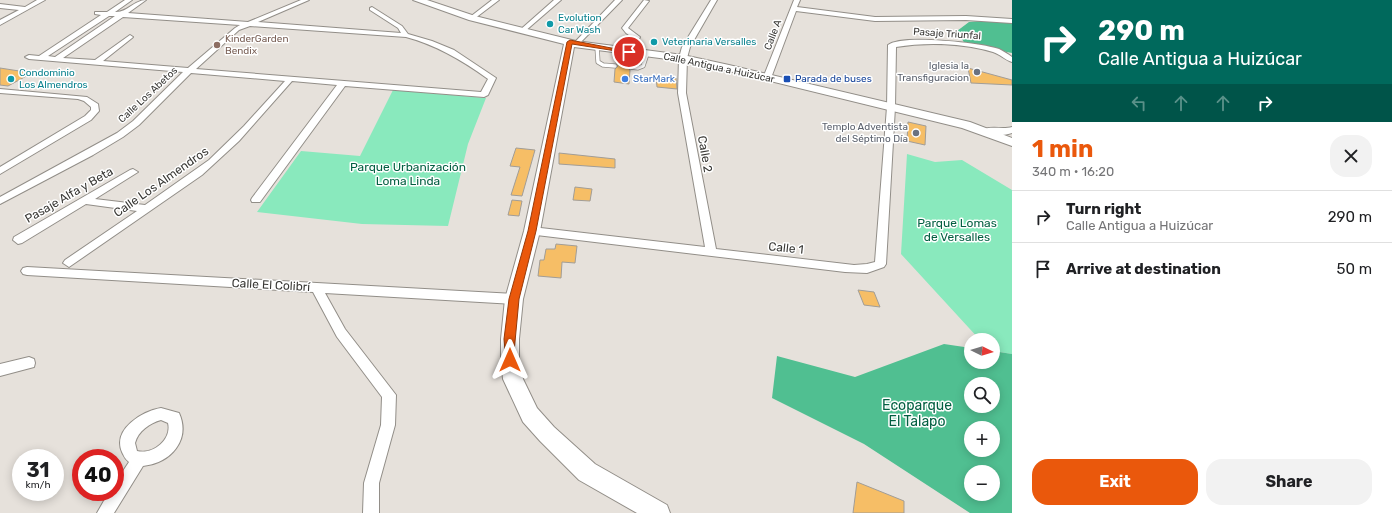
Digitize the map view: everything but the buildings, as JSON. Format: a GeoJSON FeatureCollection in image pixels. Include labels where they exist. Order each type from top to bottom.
{"type":"FeatureCollection","features":[{"type":"Feature","properties":{"kind":"main road","name":"Calle Antigua a Huizúcar"},"geometry":{"type":"LineString","coordinates":[[418,0],[472,18],[573,43],[629,52],[683,58],[891,107],[1010,138]]}},
{"type":"Feature","properties":{"kind":"main road"},"geometry":{"type":"LineString","coordinates":[[573,43],[532,231],[514,299],[510,339],[510,360],[513,379],[530,416],[587,472],[659,513]]}},
{"type":"Feature","properties":{"kind":"main road","name":"Calle Antigua a Huizúcar"},"geometry":{"type":"LineString","coordinates":[[950,122],[1010,138]]}},
{"type":"Feature","properties":{"kind":"street"},"geometry":{"type":"LineString","coordinates":[[0,23],[42,0]]}},
{"type":"Feature","properties":{"kind":"street"},"geometry":{"type":"LineString","coordinates":[[97,12],[406,35],[436,43],[470,61],[492,78],[484,95],[191,69],[29,57],[97,12],[116,0]]}},
{"type":"Feature","properties":{"kind":"street"},"geometry":{"type":"LineString","coordinates":[[42,57],[129,0]]}},
{"type":"Feature","properties":{"kind":"street"},"geometry":{"type":"LineString","coordinates":[[58,58],[143,0]]}},
{"type":"Feature","properties":{"kind":"street","name":"Calle Los Abetos"},"geometry":{"type":"LineString","coordinates":[[0,201],[90,153],[120,135],[136,123],[191,69],[237,29],[306,0]]}},
{"type":"Feature","properties":{"kind":"street"},"geometry":{"type":"LineString","coordinates":[[472,18],[496,0]]}},
{"type":"Feature","properties":{"kind":"street"},"geometry":{"type":"LineString","coordinates":[[522,31],[558,0]]}},
{"type":"Feature","properties":{"kind":"street"},"geometry":{"type":"LineString","coordinates":[[573,43],[619,0]]}},
{"type":"Feature","properties":{"kind":"street"},"geometry":{"type":"LineString","coordinates":[[683,58],[686,48],[714,0]]}},
{"type":"Feature","properties":{"kind":"street","name":"Calle A"},"geometry":{"type":"LineString","coordinates":[[767,78],[797,0]]}},
{"type":"Feature","properties":{"kind":"street"},"geometry":{"type":"LineString","coordinates":[[629,52],[638,37],[628,32],[626,28],[646,1]]}},
{"type":"Feature","properties":{"kind":"street"},"geometry":{"type":"LineString","coordinates":[[0,6],[26,9]]}},
{"type":"Feature","properties":{"kind":"street"},"geometry":{"type":"LineString","coordinates":[[372,9],[400,27],[406,35]]}},
{"type":"Feature","properties":{"kind":"street"},"geometry":{"type":"LineString","coordinates":[[794,9],[874,19],[966,18],[1012,21]]}},
{"type":"Feature","properties":{"kind":"street"},"geometry":{"type":"LineString","coordinates":[[97,62],[130,37]]}},
{"type":"Feature","properties":{"kind":"street","name":"Pasaje Triunfal"},"geometry":{"type":"LineString","coordinates":[[891,107],[892,45],[905,42],[967,45],[994,50],[1012,60]]}},
{"type":"Feature","properties":{"kind":"street","name":"Calle 2"},"geometry":{"type":"LineString","coordinates":[[683,58],[682,93],[711,253]]}},
{"type":"Feature","properties":{"kind":"street","name":"Calle Los Almendros"},"geometry":{"type":"LineString","coordinates":[[69,263],[216,160],[246,130],[291,78]]}},
{"type":"Feature","properties":{"kind":"street"},"geometry":{"type":"LineString","coordinates":[[256,200],[343,83]]}},
{"type":"Feature","properties":{"kind":"street"},"geometry":{"type":"LineString","coordinates":[[0,90],[78,97],[87,99],[95,106],[95,111],[88,118],[0,171]]}},
{"type":"Feature","properties":{"kind":"street","name":"Calle 1"},"geometry":{"type":"LineString","coordinates":[[532,231],[711,253],[868,269],[880,264],[891,107]]}},
{"type":"Feature","properties":{"kind":"street","name":"Pasaje Alfa y Beta"},"geometry":{"type":"LineString","coordinates":[[18,240],[133,172]]}},
{"type":"Feature","properties":{"kind":"street"},"geometry":{"type":"LineString","coordinates":[[85,201],[146,209]]}},
{"type":"Feature","properties":{"kind":"street","name":"Calle El Colibrí"},"geometry":{"type":"LineString","coordinates":[[27,271],[514,299]]}},
{"type":"Feature","properties":{"kind":"street"},"geometry":{"type":"LineString","coordinates":[[317,288],[341,333],[389,395],[391,406],[390,418],[371,487],[371,513]]}},
{"type":"Feature","properties":{"kind":"street"},"geometry":{"type":"LineString","coordinates":[[0,370],[28,363]]}},
{"type":"Feature","properties":{"kind":"street"},"geometry":{"type":"LineString","coordinates":[[105,513],[139,459]]}},
{"type":"Feature","properties":{"kind":"lane"},"geometry":{"type":"LineString","coordinates":[[596,47],[598,62],[603,65],[615,66]]}},
{"type":"Feature","properties":{"kind":"lane"},"geometry":{"type":"LineString","coordinates":[[630,67],[643,66],[646,54]]}},
{"type":"Feature","properties":{"kind":"green space"},"geometry":{"type":"Polygon","coordinates":[[[992,20],[1012,23],[1012,53],[965,44],[957,31],[969,22],[992,20]]]}},
{"type":"Feature","properties":{"kind":"green space","name":"Parque Urbanización Loma Linda"},"geometry":{"type":"Polygon","coordinates":[[[393,90],[486,98],[468,144],[448,226],[362,224],[257,212],[301,151],[360,156],[393,90]]]}},
{"type":"Feature","properties":{"kind":"green space","name":"Parque Lomas de Versalles"},"geometry":{"type":"Polygon","coordinates":[[[907,154],[935,162],[962,160],[1012,190],[1012,354],[1000,352],[1000,333],[974,333],[901,254],[907,154]]]}},
{"type":"Feature","properties":{"kind":"green space","name":"Ecoparque El Talapo"},"geometry":{"type":"Polygon","coordinates":[[[944,344],[964,347],[964,369],[1000,369],[1000,352],[1012,354],[1012,513],[970,513],[864,444],[772,398],[777,356],[855,377],[944,344]]]}},
{"type":"Feature","properties":{"kind":"place","name":"Evolution Car Wash"},"geometry":{"type":"Point","coordinates":[550,24]}},
{"type":"Feature","properties":{"kind":"place","name":"Veterinaria Versalles"},"geometry":{"type":"Point","coordinates":[654,42]}},
{"type":"Feature","properties":{"kind":"place","name":"KinderGarden Bendix"},"geometry":{"type":"Point","coordinates":[217,45]}},
{"type":"Feature","properties":{"kind":"place","name":"Iglesia la Transfiguracion"},"geometry":{"type":"Point","coordinates":[977,72]}},
{"type":"Feature","properties":{"kind":"place","name":"Condominio Los Almendros"},"geometry":{"type":"Point","coordinates":[11,79]}},
{"type":"Feature","properties":{"kind":"place","name":"StarMark"},"geometry":{"type":"Point","coordinates":[625,79]}},
{"type":"Feature","properties":{"kind":"place","name":"Parada de buses"},"geometry":{"type":"Point","coordinates":[787,79]}},
{"type":"Feature","properties":{"kind":"place","name":"Templo Adventista del Séptimo Día"},"geometry":{"type":"Point","coordinates":[916,133]}},
{"type":"Feature","properties":{"kind":"route"},"geometry":{"type":"LineString","coordinates":[[510,360],[510,339],[514,299],[532,231],[570,42],[629,52]]}}]}
